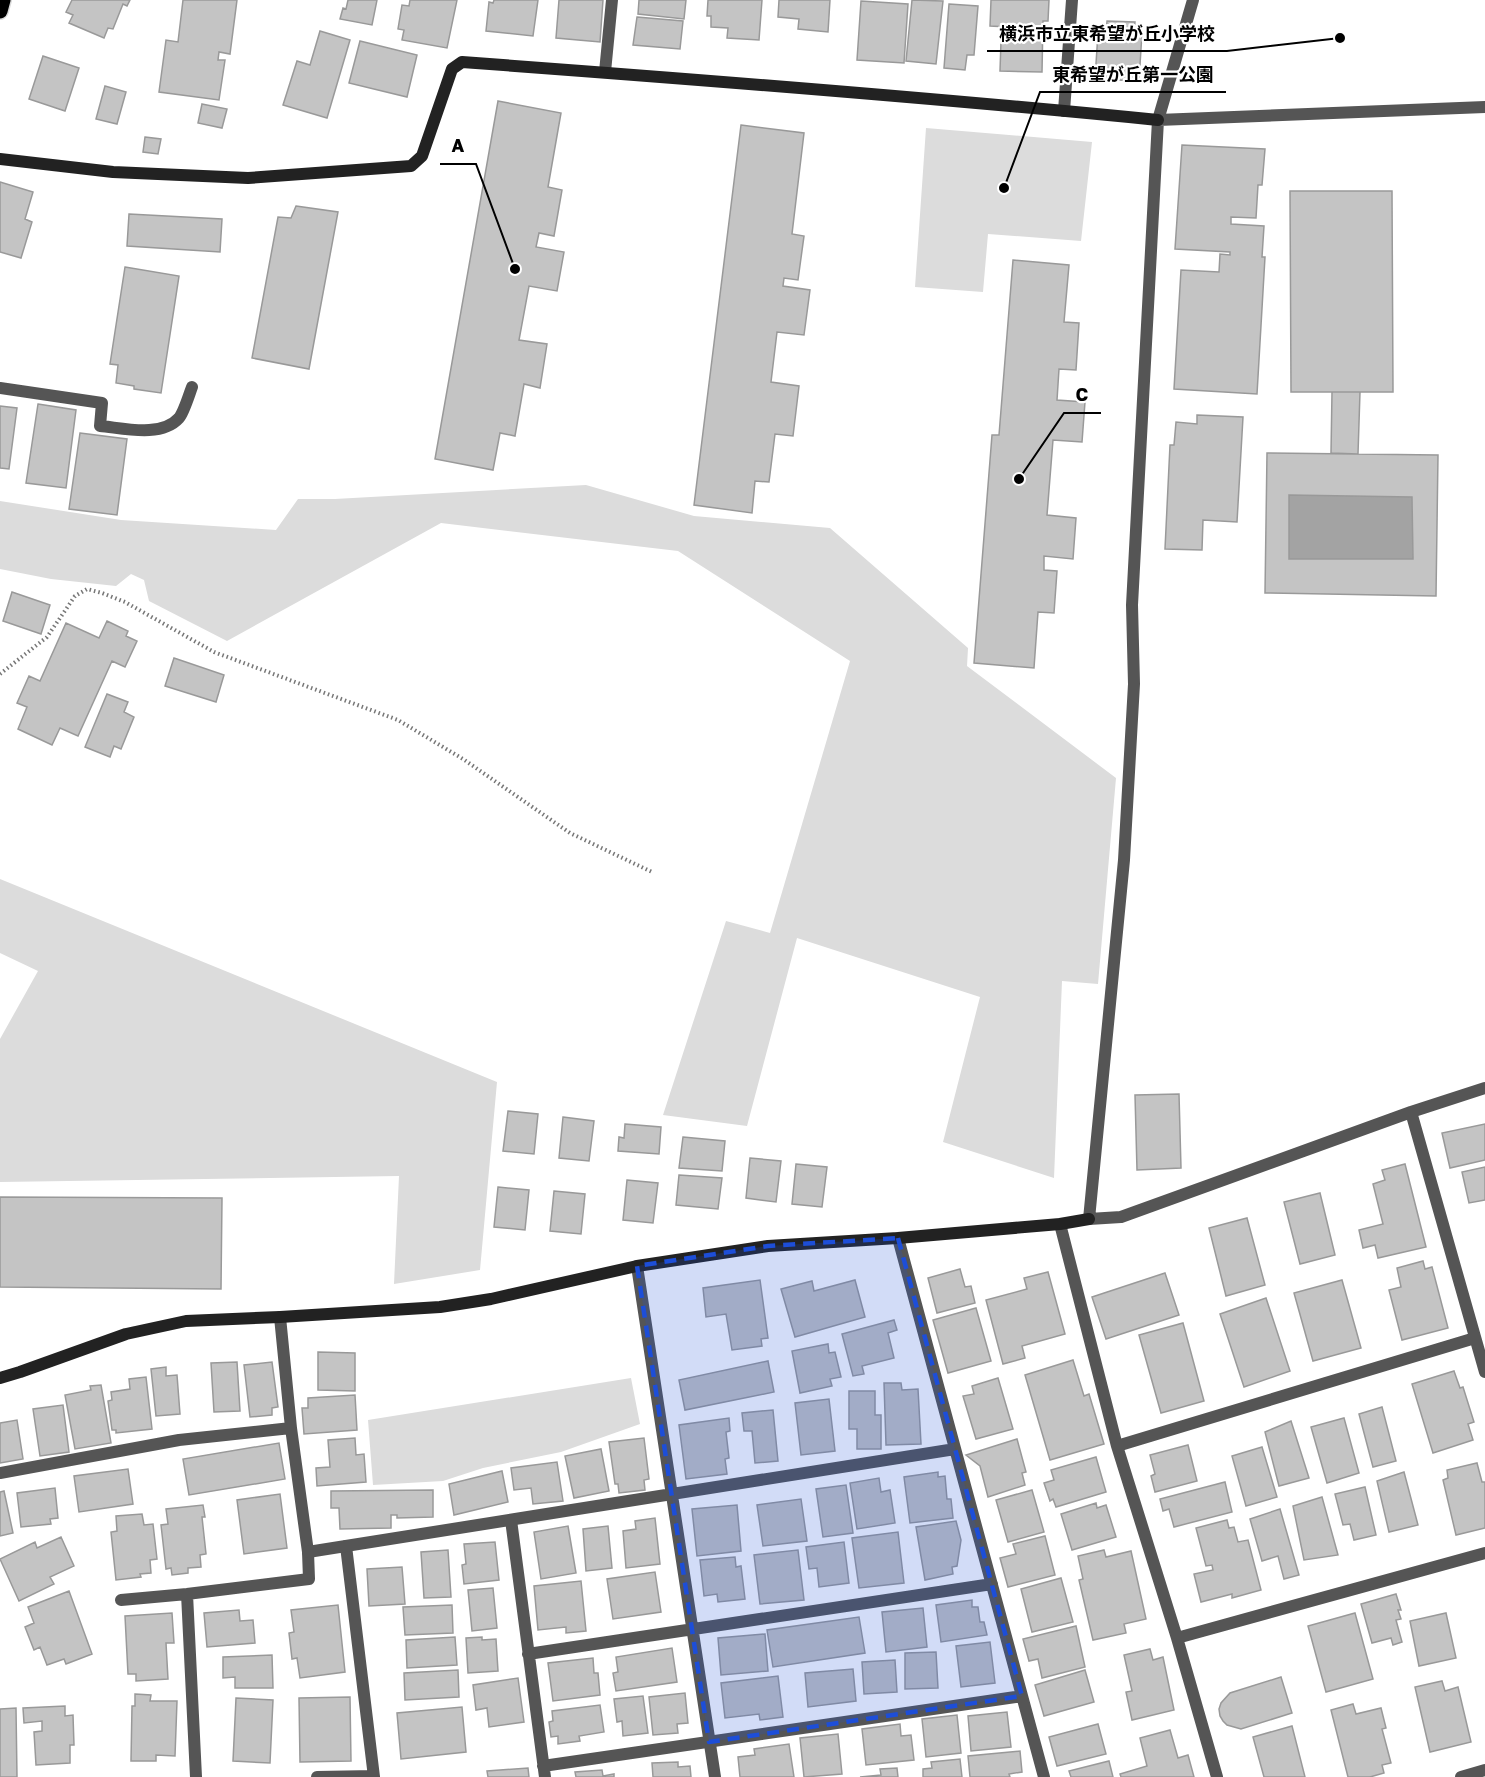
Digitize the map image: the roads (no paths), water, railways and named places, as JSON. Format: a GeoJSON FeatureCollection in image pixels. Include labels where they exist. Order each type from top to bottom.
{"type":"FeatureCollection","features":[{"type":"Feature","properties":{"kind":"main road"},"geometry":{"type":"LineString","coordinates":[[0,11],[3,0]]}},
{"type":"Feature","properties":{"kind":"street"},"geometry":{"type":"LineString","coordinates":[[605,72],[612,0]]}},
{"type":"Feature","properties":{"kind":"street"},"geometry":{"type":"LineString","coordinates":[[1064,111],[1071,0]]}},
{"type":"Feature","properties":{"kind":"street"},"geometry":{"type":"LineString","coordinates":[[1089,1219],[1124,848],[1134,684],[1132,605],[1158,120],[1193,0]]}},
{"type":"Feature","properties":{"kind":"street"},"geometry":{"type":"LineString","coordinates":[[0,159],[113,172],[248,178],[411,166],[422,156],[452,69],[462,62],[605,72],[1158,120],[1485,107]]}},
{"type":"Feature","properties":{"kind":"street"},"geometry":{"type":"LineString","coordinates":[[0,388],[102,403],[100,426],[147,431],[167,426],[179,418],[192,387]]}},
{"type":"Feature","properties":{"kind":"street"},"geometry":{"type":"LineString","coordinates":[[0,1378],[126,1334],[186,1321],[440,1307],[491,1299],[637,1266],[768,1246],[898,1238],[1121,1217],[1411,1112],[1485,1088]]}},
{"type":"Feature","properties":{"kind":"street"},"geometry":{"type":"LineString","coordinates":[[1411,1112],[1485,1372]]}},
{"type":"Feature","properties":{"kind":"street"},"geometry":{"type":"LineString","coordinates":[[1059,1224],[1117,1446],[1177,1638],[1216,1777]]}},
{"type":"Feature","properties":{"kind":"street"},"geometry":{"type":"LineString","coordinates":[[898,1238],[1044,1777]]}},
{"type":"Feature","properties":{"kind":"street"},"geometry":{"type":"LineString","coordinates":[[637,1266],[715,1777]]}},
{"type":"Feature","properties":{"kind":"street"},"geometry":{"type":"LineString","coordinates":[[121,1600],[309,1579],[308,1552],[291,1428],[280,1317]]}},
{"type":"Feature","properties":{"kind":"street"},"geometry":{"type":"LineString","coordinates":[[1117,1446],[1475,1338]]}},
{"type":"Feature","properties":{"kind":"street"},"geometry":{"type":"LineString","coordinates":[[0,1473],[179,1440],[291,1428]]}},
{"type":"Feature","properties":{"kind":"street"},"geometry":{"type":"LineString","coordinates":[[308,1552],[955,1449]]}},
{"type":"Feature","properties":{"kind":"street"},"geometry":{"type":"LineString","coordinates":[[511,1520],[544,1772],[709,1742],[1022,1696]]}},
{"type":"Feature","properties":{"kind":"street"},"geometry":{"type":"LineString","coordinates":[[317,1777],[374,1777],[346,1546]]}},
{"type":"Feature","properties":{"kind":"street"},"geometry":{"type":"LineString","coordinates":[[1177,1638],[1485,1553]]}},
{"type":"Feature","properties":{"kind":"street"},"geometry":{"type":"LineString","coordinates":[[528,1654],[992,1584]]}},
{"type":"Feature","properties":{"kind":"street"},"geometry":{"type":"LineString","coordinates":[[187,1594],[196,1777]]}},
{"type":"Feature","properties":{"kind":"street"},"geometry":{"type":"LineString","coordinates":[[1461,1777],[1485,1770]]}},
{"type":"Feature","properties":{"kind":"place","name":"横浜市立東希望が丘小学校"},"geometry":{"type":"Point","coordinates":[1340,38]}},
{"type":"Feature","properties":{"kind":"place","name":"東希望が丘第一公園"},"geometry":{"type":"Point","coordinates":[1004,188]}},
{"type":"Feature","properties":{"kind":"place","name":"A"},"geometry":{"type":"Point","coordinates":[515,269]}},
{"type":"Feature","properties":{"kind":"place","name":"C"},"geometry":{"type":"Point","coordinates":[1019,479]}}]}
